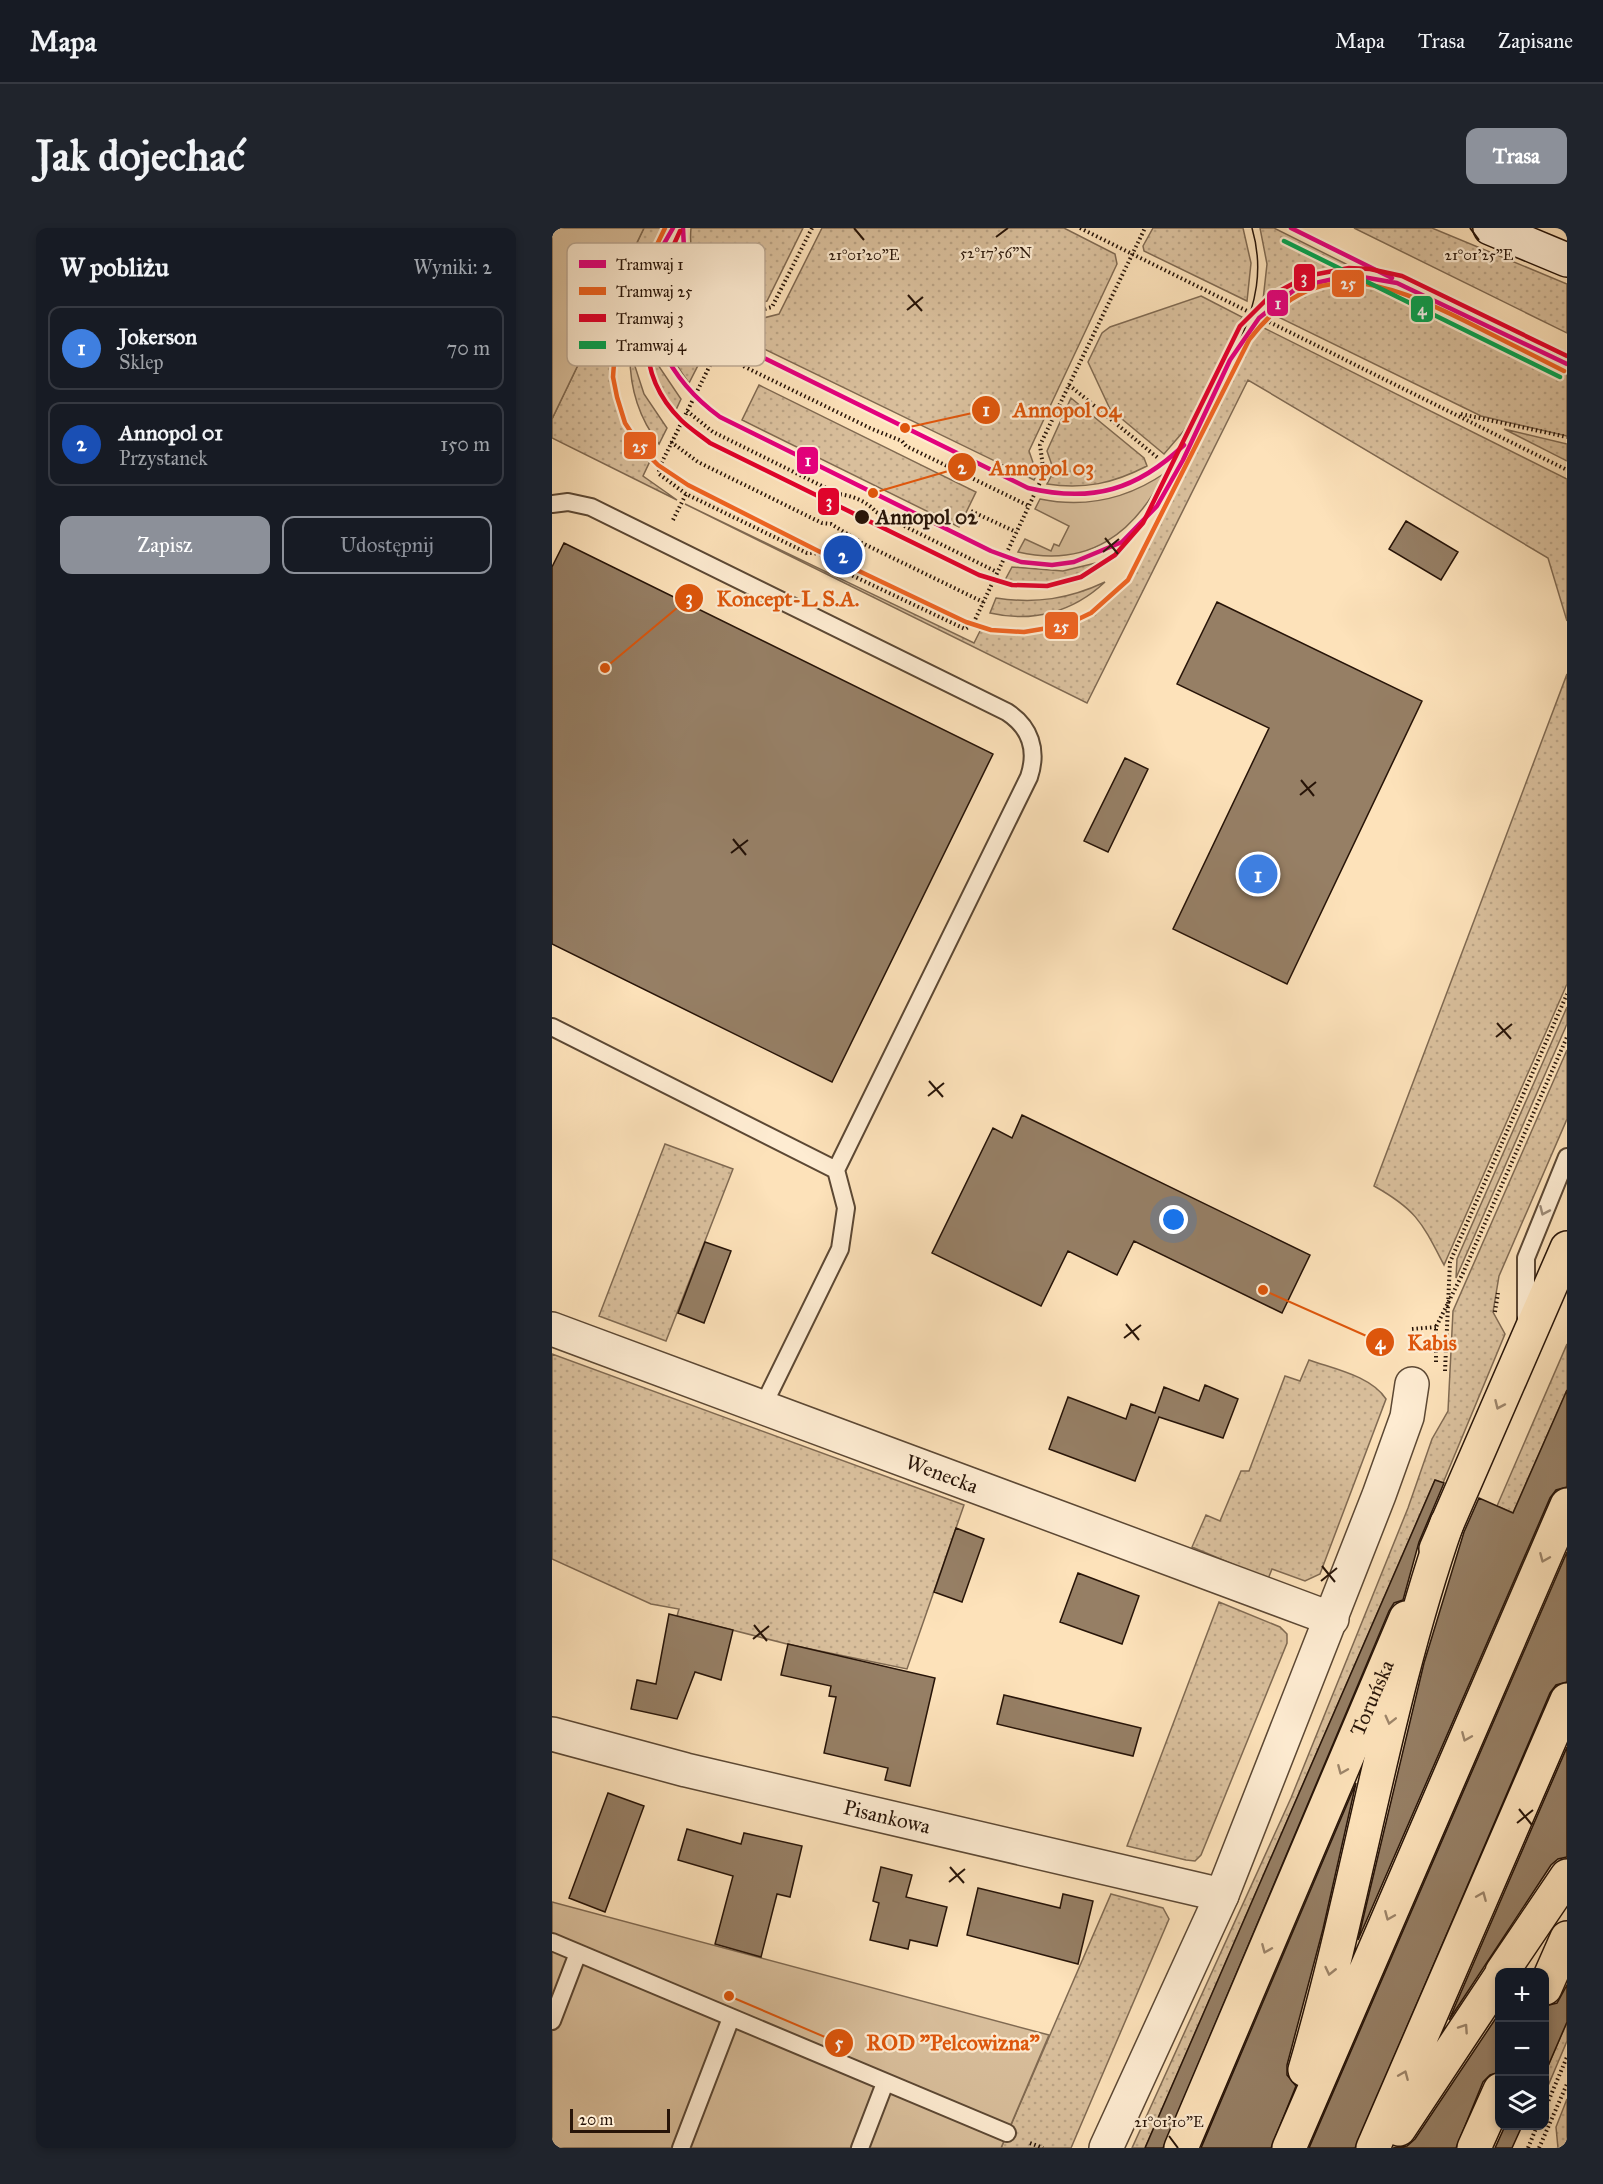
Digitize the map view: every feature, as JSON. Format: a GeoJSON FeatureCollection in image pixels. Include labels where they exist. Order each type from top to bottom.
{"type":"FeatureCollection","features":[{"type":"Feature","properties":{"kind":"main road","name":"Toruńska"},"geometry":{"type":"LineString","coordinates":[[1181,2148],[1447,1523],[1567,1248]]}},
{"type":"Feature","properties":{"kind":"main road"},"geometry":{"type":"LineString","coordinates":[[1289,2148],[1567,1505]]}},
{"type":"Feature","properties":{"kind":"main road"},"geometry":{"type":"LineString","coordinates":[[1281,2148],[1325,1992],[1401,1676],[1429,1574],[1447,1523]]}},
{"type":"Feature","properties":{"kind":"main road"},"geometry":{"type":"LineString","coordinates":[[1373,2148],[1567,1700]]}},
{"type":"Feature","properties":{"kind":"main road"},"geometry":{"type":"LineString","coordinates":[[1505,1968],[1567,1876]]}},
{"type":"Feature","properties":{"kind":"main road"},"geometry":{"type":"LineString","coordinates":[[1549,1979],[1567,1938]]}},
{"type":"Feature","properties":{"kind":"main road"},"geometry":{"type":"LineString","coordinates":[[1387,2148],[1495,1985]]}},
{"type":"Feature","properties":{"kind":"main road"},"geometry":{"type":"LineString","coordinates":[[1474,2148],[1495,2101]]}},
{"type":"Feature","properties":{"kind":"street"},"geometry":{"type":"LineString","coordinates":[[1490,228],[1567,260]]}},
{"type":"Feature","properties":{"kind":"street","name":"Wenecka"},"geometry":{"type":"LineString","coordinates":[[552,1329],[1332,1619]]}},
{"type":"Feature","properties":{"kind":"street"},"geometry":{"type":"LineString","coordinates":[[1106,2148],[1222,1895],[1332,1619],[1424,1377]]}},
{"type":"Feature","properties":{"kind":"street","name":"Pisankowa"},"geometry":{"type":"LineString","coordinates":[[552,1734],[686,1770],[1222,1895]]}},
{"type":"Feature","properties":{"kind":"lane"},"geometry":{"type":"LineString","coordinates":[[552,504],[568,502],[591,507],[1006,712],[1016,718],[1029,735],[1034,756],[1029,777],[836,1170],[846,1208],[840,1249],[763,1406]]}},
{"type":"Feature","properties":{"kind":"lane"},"geometry":{"type":"LineString","coordinates":[[552,1027],[836,1170]]}},
{"type":"Feature","properties":{"kind":"lane"},"geometry":{"type":"LineString","coordinates":[[1515,1367],[1526,1323],[1526,1258],[1567,1157]]}},
{"type":"Feature","properties":{"kind":"lane"},"geometry":{"type":"LineString","coordinates":[[552,1942],[1007,2133]]}},
{"type":"Feature","properties":{"kind":"lane"},"geometry":{"type":"LineString","coordinates":[[552,2021],[578,1953]]}},
{"type":"Feature","properties":{"kind":"lane"},"geometry":{"type":"LineString","coordinates":[[681,2148],[731,2018]]}},
{"type":"Feature","properties":{"kind":"lane"},"geometry":{"type":"LineString","coordinates":[[860,2148],[885,2083]]}},
{"type":"Feature","properties":{"kind":"path"},"geometry":{"type":"LineString","coordinates":[[765,310],[776,302],[812,228]]}},
{"type":"Feature","properties":{"kind":"path"},"geometry":{"type":"LineString","coordinates":[[1080,228],[1567,470]]}},
{"type":"Feature","properties":{"kind":"path"},"geometry":{"type":"LineString","coordinates":[[709,366],[671,442],[659,468],[659,474],[686,494],[807,553],[817,552],[844,566],[849,574],[963,628],[972,626],[1044,474],[1040,445],[1144,228]]}},
{"type":"Feature","properties":{"kind":"path"},"geometry":{"type":"LineString","coordinates":[[744,366],[872,429],[902,441],[906,446],[1029,506]]}},
{"type":"Feature","properties":{"kind":"path"},"geometry":{"type":"LineString","coordinates":[[1069,385],[1158,458]]}},
{"type":"Feature","properties":{"kind":"path"},"geometry":{"type":"LineString","coordinates":[[687,411],[713,432],[838,494],[863,503],[876,512],[998,572]]}},
{"type":"Feature","properties":{"kind":"path"},"geometry":{"type":"LineString","coordinates":[[1454,413],[1567,437]]}},
{"type":"Feature","properties":{"kind":"path"},"geometry":{"type":"LineString","coordinates":[[671,442],[698,462],[822,523],[831,524],[862,543],[983,602]]}},
{"type":"Feature","properties":{"kind":"path"},"geometry":{"type":"LineString","coordinates":[[971,511],[1016,532]]}},
{"type":"Feature","properties":{"kind":"path"},"geometry":{"type":"LineString","coordinates":[[1424,1377],[1436,1327],[1463,1273],[1567,1037]]}},
{"type":"Feature","properties":{"kind":"path"},"geometry":{"type":"LineString","coordinates":[[1412,1329],[1436,1327]]}},
{"type":"Feature","properties":{"kind":"path"},"geometry":{"type":"LineString","coordinates":[[1549,2100],[1567,2057]]}},
{"type":"Feature","properties":{"kind":"path"},"geometry":{"type":"LineString","coordinates":[[1541,2147],[1567,2084]]}},
{"type":"Feature","properties":{"kind":"path"},"geometry":{"type":"LineString","coordinates":[[1528,2148],[1535,2130]]}},
{"type":"Feature","properties":{"kind":"path"},"geometry":{"type":"LineString","coordinates":[[1033,2144],[1043,2148]]}},
{"type":"Feature","properties":{"kind":"shaded area"},"geometry":{"type":"Polygon","coordinates":[[[552,228],[644,228],[637,243],[567,243],[567,366],[578,366],[552,419],[552,228]]]}},
{"type":"Feature","properties":{"kind":"shaded area"},"geometry":{"type":"Polygon","coordinates":[[[644,228],[665,228],[658,243],[637,243],[644,228]]]}},
{"type":"Feature","properties":{"kind":"shaded area"},"geometry":{"type":"Polygon","coordinates":[[[691,228],[803,228],[765,302],[765,243],[691,243],[691,228]]]}},
{"type":"Feature","properties":{"kind":"shaded area"},"geometry":{"type":"Polygon","coordinates":[[[822,228],[1064,228],[1115,254],[1117,264],[1029,451],[1037,474],[1034,480],[765,349],[765,318],[779,314],[822,228]]]}},
{"type":"Feature","properties":{"kind":"shaded area"},"geometry":{"type":"Polygon","coordinates":[[[1153,228],[1243,228],[1251,263],[1247,301],[1144,251],[1143,246],[1153,228]]]}},
{"type":"Feature","properties":{"kind":"shaded area"},"geometry":{"type":"Polygon","coordinates":[[[1260,228],[1274,228],[1352,267],[1305,276],[1263,300],[1267,264],[1260,228]]]}},
{"type":"Feature","properties":{"kind":"shaded area"},"geometry":{"type":"Polygon","coordinates":[[[1354,228],[1432,228],[1567,284],[1567,333],[1354,228]]]}},
{"type":"Feature","properties":{"kind":"shaded area"},"geometry":{"type":"Polygon","coordinates":[[[1360,283],[1390,288],[1416,298],[1567,372],[1567,436],[1481,416],[1272,314],[1314,291],[1336,285],[1360,283]]]}},
{"type":"Feature","properties":{"kind":"shaded area"},"geometry":{"type":"Polygon","coordinates":[[[1201,296],[1242,317],[1188,426],[1164,454],[1110,409],[1088,362],[1102,333],[1110,327],[1201,296]]]}},
{"type":"Feature","properties":{"kind":"shaded area"},"geometry":{"type":"Polygon","coordinates":[[[1260,326],[1567,479],[1567,621],[1548,558],[1248,380],[1087,703],[685,504],[974,643],[982,627],[1003,631],[1024,631],[1044,630],[1063,625],[1099,607],[1129,577],[1246,345],[1260,326]]]}},
{"type":"Feature","properties":{"kind":"shaded area"},"geometry":{"type":"Polygon","coordinates":[[[578,366],[616,366],[619,400],[631,429],[651,459],[643,476],[677,500],[552,438],[552,419],[578,366]]]}},
{"type":"Feature","properties":{"kind":"shaded area"},"geometry":{"type":"Polygon","coordinates":[[[630,366],[635,366],[644,394],[667,428],[659,444],[640,412],[630,366]]]}},
{"type":"Feature","properties":{"kind":"shaded area"},"geometry":{"type":"Polygon","coordinates":[[[652,366],[659,366],[681,399],[675,412],[655,381],[652,366]]]}},
{"type":"Feature","properties":{"kind":"shaded area"},"geometry":{"type":"Polygon","coordinates":[[[677,366],[698,366],[689,383],[677,366]]]}},
{"type":"Feature","properties":{"kind":"shaded area"},"geometry":{"type":"Polygon","coordinates":[[[759,385],[976,492],[959,527],[742,420],[759,385]]]}},
{"type":"Feature","properties":{"kind":"shaded area"},"geometry":{"type":"Polygon","coordinates":[[[1071,398],[1144,458],[1147,466],[1123,477],[1098,484],[1061,486],[1047,484],[1054,471],[1047,451],[1071,398]]]}},
{"type":"Feature","properties":{"kind":"shaded area"},"geometry":{"type":"Polygon","coordinates":[[[1504,429],[1567,444],[1567,461],[1504,429]]]}},
{"type":"Feature","properties":{"kind":"shaded area"},"geometry":{"type":"Polygon","coordinates":[[[1165,473],[1153,495],[1139,513],[1124,529],[1106,541],[1088,550],[1067,555],[1043,556],[1018,552],[1025,539],[1051,551],[1054,544],[1059,546],[1069,526],[1035,509],[1040,499],[1056,502],[1089,502],[1105,499],[1136,489],[1165,473]]]}},
{"type":"Feature","properties":{"kind":"shaded area"},"geometry":{"type":"Polygon","coordinates":[[[1108,560],[1084,574],[1059,582],[1032,585],[1004,582],[1012,567],[1063,571],[1108,560]]]}},
{"type":"Feature","properties":{"kind":"shaded area"},"geometry":{"type":"Polygon","coordinates":[[[1105,582],[1080,601],[1052,612],[1022,617],[990,613],[996,598],[1052,599],[1078,593],[1105,582]]]}},
{"type":"Feature","properties":{"kind":"shaded area"},"geometry":{"type":"Polygon","coordinates":[[[1567,674],[1567,984],[1444,1265],[1417,1219],[1400,1203],[1374,1186],[1567,674]]]}},
{"type":"Feature","properties":{"kind":"shaded area"},"geometry":{"type":"Polygon","coordinates":[[[1567,1007],[1567,1024],[1456,1278],[1457,1259],[1567,1007]]]}},
{"type":"Feature","properties":{"kind":"shaded area"},"geometry":{"type":"Polygon","coordinates":[[[1567,1050],[1567,1119],[1499,1276],[1493,1312],[1505,1334],[1443,1483],[1435,1480],[1145,2148],[1132,2148],[1291,1798],[1408,1508],[1432,1439],[1448,1411],[1453,1311],[1567,1050]]]}},
{"type":"Feature","properties":{"kind":"shaded area"},"geometry":{"type":"Polygon","coordinates":[[[665,1144],[733,1169],[666,1341],[599,1316],[665,1144]]]}},
{"type":"Feature","properties":{"kind":"shaded area"},"geometry":{"type":"Polygon","coordinates":[[[1567,1344],[1567,1390],[1513,1513],[1497,1506],[1567,1344]]]}},
{"type":"Feature","properties":{"kind":"shaded area"},"geometry":{"type":"Polygon","coordinates":[[[552,1354],[964,1505],[907,1669],[791,1645],[677,1616],[679,1609],[651,1604],[552,1559],[552,1354]]]}},
{"type":"Feature","properties":{"kind":"shaded area"},"geometry":{"type":"Polygon","coordinates":[[[1309,1360],[1362,1379],[1371,1384],[1386,1399],[1320,1574],[1305,1581],[1272,1569],[1268,1579],[1192,1547],[1206,1515],[1220,1521],[1241,1471],[1249,1471],[1285,1376],[1300,1381],[1309,1360]]]}},
{"type":"Feature","properties":{"kind":"shaded area"},"geometry":{"type":"Polygon","coordinates":[[[1219,1602],[1280,1627],[1287,1634],[1287,1643],[1201,1855],[1195,1861],[1186,1860],[1127,1846],[1219,1602]]]}},
{"type":"Feature","properties":{"kind":"shaded area"},"geometry":{"type":"Polygon","coordinates":[[[1111,1894],[1163,1908],[1169,1919],[1071,2148],[1001,2148],[1111,1894]]]}},
{"type":"Feature","properties":{"kind":"shaded area"},"geometry":{"type":"Polygon","coordinates":[[[552,1902],[1049,2035],[1001,2148],[552,2148],[552,1902]]]}},
{"type":"Feature","properties":{"kind":"shaded area"},"geometry":{"type":"Polygon","coordinates":[[[1567,2022],[1567,2041],[1549,2084],[1549,2064],[1567,2022]]]}},
{"type":"Feature","properties":{"kind":"shaded area"},"geometry":{"type":"Polygon","coordinates":[[[1567,2099],[1567,2148],[1558,2148],[1556,2127],[1567,2099]]]}},
{"type":"Feature","properties":{"kind":"building"},"geometry":{"type":"Polygon","coordinates":[[[1406,521],[1458,552],[1441,580],[1389,549],[1406,521]]]}},
{"type":"Feature","properties":{"kind":"building"},"geometry":{"type":"Polygon","coordinates":[[[564,543],[993,754],[832,1082],[552,944],[552,567],[564,543]]]}},
{"type":"Feature","properties":{"kind":"building"},"geometry":{"type":"Polygon","coordinates":[[[1217,602],[1422,701],[1287,984],[1173,929],[1269,728],[1177,684],[1217,602]]]}},
{"type":"Feature","properties":{"kind":"building"},"geometry":{"type":"Polygon","coordinates":[[[1125,758],[1148,769],[1108,852],[1084,841],[1125,758]]]}},
{"type":"Feature","properties":{"kind":"building"},"geometry":{"type":"Polygon","coordinates":[[[1022,1115],[1310,1255],[1282,1313],[1134,1241],[1117,1275],[1068,1251],[1041,1306],[932,1253],[993,1128],[1012,1138],[1022,1115]]]}},
{"type":"Feature","properties":{"kind":"building"},"geometry":{"type":"Polygon","coordinates":[[[705,1242],[731,1251],[704,1323],[678,1313],[705,1242]]]}},
{"type":"Feature","properties":{"kind":"building"},"geometry":{"type":"Polygon","coordinates":[[[1205,1385],[1238,1399],[1223,1438],[1159,1417],[1135,1481],[1049,1449],[1068,1397],[1126,1419],[1131,1404],[1155,1413],[1164,1387],[1199,1401],[1205,1385]]]}},
{"type":"Feature","properties":{"kind":"building"},"geometry":{"type":"Polygon","coordinates":[[[1567,1390],[1567,1487],[1556,1490],[1550,1498],[1358,1940],[1424,1663],[1464,1532],[1479,1498],[1513,1513],[1567,1390]]]}},
{"type":"Feature","properties":{"kind":"building"},"geometry":{"type":"Polygon","coordinates":[[[1435,1480],[1444,1483],[1419,1542],[1403,1600],[1394,1603],[1389,1611],[1163,2148],[1145,2148],[1435,1480]]]}},
{"type":"Feature","properties":{"kind":"building"},"geometry":{"type":"Polygon","coordinates":[[[956,1528],[984,1539],[962,1602],[934,1592],[956,1528]]]}},
{"type":"Feature","properties":{"kind":"building"},"geometry":{"type":"Polygon","coordinates":[[[1567,1552],[1567,1682],[1556,1685],[1550,1693],[1355,2148],[1309,2148],[1567,1552]]]}},
{"type":"Feature","properties":{"kind":"building"},"geometry":{"type":"Polygon","coordinates":[[[1078,1573],[1139,1596],[1122,1644],[1060,1622],[1078,1573]]]}},
{"type":"Feature","properties":{"kind":"building"},"geometry":{"type":"Polygon","coordinates":[[[669,1614],[733,1630],[721,1680],[695,1672],[677,1719],[631,1709],[637,1680],[656,1684],[669,1614]]]}},
{"type":"Feature","properties":{"kind":"building"},"geometry":{"type":"Polygon","coordinates":[[[788,1644],[935,1678],[910,1786],[885,1780],[888,1768],[824,1753],[836,1697],[829,1696],[831,1686],[781,1675],[788,1644]]]}},
{"type":"Feature","properties":{"kind":"building"},"geometry":{"type":"Polygon","coordinates":[[[1004,1695],[1141,1728],[1133,1756],[997,1724],[1004,1695]]]}},
{"type":"Feature","properties":{"kind":"building"},"geometry":{"type":"Polygon","coordinates":[[[1567,1747],[1567,1857],[1558,1859],[1551,1865],[1449,2020],[1567,1747]]]}},
{"type":"Feature","properties":{"kind":"building"},"geometry":{"type":"Polygon","coordinates":[[[1356,1783],[1323,1929],[1287,2065],[1287,2075],[1296,2086],[1271,2148],[1201,2148],[1356,1783]]]}},
{"type":"Feature","properties":{"kind":"building"},"geometry":{"type":"Polygon","coordinates":[[[608,1793],[644,1806],[605,1912],[569,1898],[608,1793]]]}},
{"type":"Feature","properties":{"kind":"building"},"geometry":{"type":"Polygon","coordinates":[[[687,1829],[741,1844],[744,1833],[802,1846],[790,1897],[777,1894],[761,1957],[715,1944],[733,1876],[678,1860],[687,1829]]]}},
{"type":"Feature","properties":{"kind":"building"},"geometry":{"type":"Polygon","coordinates":[[[881,1867],[912,1875],[906,1897],[947,1907],[937,1946],[910,1940],[908,1949],[870,1940],[879,1903],[873,1901],[881,1867]]]}},
{"type":"Feature","properties":{"kind":"building"},"geometry":{"type":"Polygon","coordinates":[[[978,1888],[1060,1908],[1063,1894],[1093,1901],[1078,1964],[967,1935],[978,1888]]]}},
{"type":"Feature","properties":{"kind":"building"},"geometry":{"type":"Polygon","coordinates":[[[1567,1985],[1567,2022],[1549,2064],[1549,2005],[1557,2003],[1567,1985]]]}},
{"type":"Feature","properties":{"kind":"building"},"geometry":{"type":"Polygon","coordinates":[[[1495,2019],[1495,2074],[1483,2082],[1456,2148],[1393,2148],[1407,2146],[1415,2139],[1495,2019]]]}},
{"type":"Feature","properties":{"kind":"building"},"geometry":{"type":"Polygon","coordinates":[[[1503,2130],[1520,2130],[1512,2148],[1495,2148],[1503,2130]]]}},
{"type":"Feature","properties":{"kind":"tram line","name":"25"},"geometry":{"type":"LineString","coordinates":[[658,243],[665,228]]}},
{"type":"Feature","properties":{"kind":"tram line","name":"1"},"geometry":{"type":"LineString","coordinates":[[665,243],[673,228]]}},
{"type":"Feature","properties":{"kind":"tram line","name":"1"},"geometry":{"type":"LineString","coordinates":[[683,228],[684,243]]}},
{"type":"Feature","properties":{"kind":"tram line"},"geometry":{"type":"LineString","coordinates":[[1239,343],[1254,300],[1258,272],[1256,243],[1252,228]]}},
{"type":"Feature","properties":{"kind":"tram line","name":"1"},"geometry":{"type":"LineString","coordinates":[[1291,228],[1392,278]]}},
{"type":"Feature","properties":{"kind":"tram line","name":"3"},"geometry":{"type":"LineString","coordinates":[[674,243],[680,231]]}},
{"type":"Feature","properties":{"kind":"tram line","name":"4"},"geometry":{"type":"LineString","coordinates":[[1284,241],[1560,377]]}},
{"type":"Feature","properties":{"kind":"tram line","name":"3"},"geometry":{"type":"LineString","coordinates":[[650,366],[652,375],[663,398],[681,420],[710,443],[979,575],[1012,585],[1047,586],[1081,577],[1115,555],[1143,523],[1240,326],[1270,296],[1307,276],[1349,268],[1370,269],[1402,276],[1567,356]]}},
{"type":"Feature","properties":{"kind":"tram line","name":"1"},"geometry":{"type":"LineString","coordinates":[[671,366],[687,387],[720,417],[991,551],[1021,562],[1052,565],[1074,562],[1122,542],[1157,506],[1183,460],[1230,360],[1259,318],[1298,287],[1351,275],[1397,283],[1567,364]]}},
{"type":"Feature","properties":{"kind":"tram line","name":"25"},"geometry":{"type":"LineString","coordinates":[[614,366],[613,377],[625,423],[642,449],[658,465],[688,485],[840,562],[966,622],[991,630],[1024,632],[1066,625],[1091,613],[1128,580],[1249,340],[1274,313],[1299,295],[1325,285],[1351,283],[1378,286],[1435,307],[1564,371]]}},
{"type":"Feature","properties":{"kind":"tram line","name":"1"},"geometry":{"type":"LineString","coordinates":[[765,358],[1028,488],[1073,494],[1112,489],[1149,473],[1184,445]]}},
{"type":"Feature","properties":{"kind":"place","name":"Annopol 04"},"geometry":{"type":"Point","coordinates":[905,428]}},
{"type":"Feature","properties":{"kind":"place","name":"Annopol 03"},"geometry":{"type":"Point","coordinates":[873,493]}},
{"type":"Feature","properties":{"kind":"place","name":"Annopol 02"},"geometry":{"type":"Point","coordinates":[862,517]}},
{"type":"Feature","properties":{"kind":"place","name":"Annopol 01"},"geometry":{"type":"Point","coordinates":[843,555]}},
{"type":"Feature","properties":{"kind":"place","name":"Koncept-L S.A."},"geometry":{"type":"Point","coordinates":[605,668]}},
{"type":"Feature","properties":{"kind":"place","name":"Jokerson"},"geometry":{"type":"Point","coordinates":[1258,874]}},
{"type":"Feature","properties":{"kind":"place","name":"Kabis"},"geometry":{"type":"Point","coordinates":[1263,1290]}},
{"type":"Feature","properties":{"kind":"place","name":"ROD \"Pelcowizna\""},"geometry":{"type":"Point","coordinates":[729,1996]}}]}
